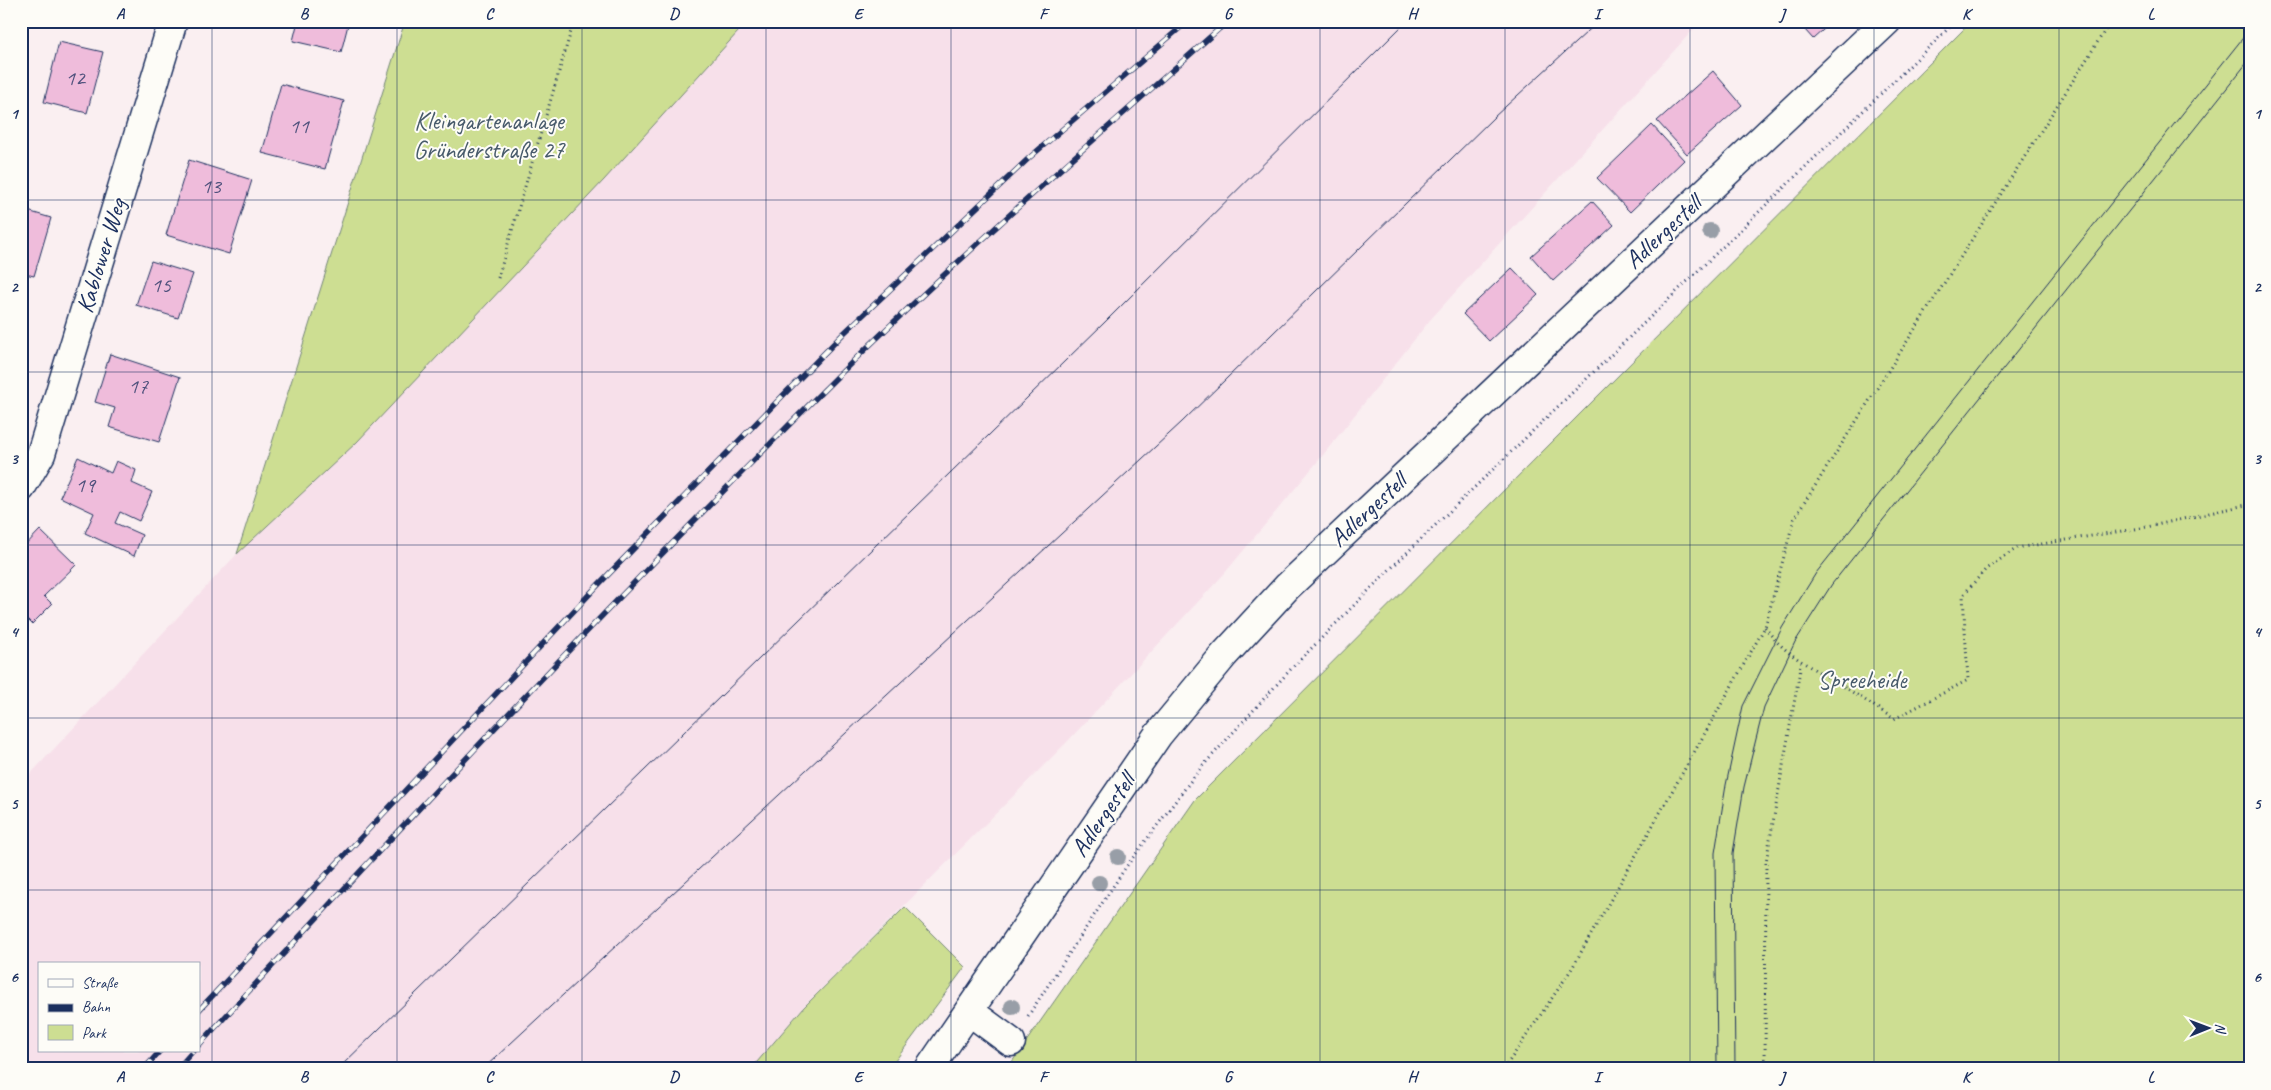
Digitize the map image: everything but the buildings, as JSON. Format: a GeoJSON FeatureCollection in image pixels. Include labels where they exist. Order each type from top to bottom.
{"type":"FeatureCollection","features":[{"type":"Feature","properties":{"kind":"main road","name":"Kablower Weg"},"geometry":{"type":"LineString","coordinates":[[21,488],[41,454],[172,21]]}},
{"type":"Feature","properties":{"kind":"main road","name":"Adlergestell"},"geometry":{"type":"LineString","coordinates":[[929,1069],[1158,735],[1243,635],[1287,587],[1887,21]]}},
{"type":"Feature","properties":{"kind":"main road"},"geometry":{"type":"LineString","coordinates":[[969,1011],[1011,1042]]}},
{"type":"Feature","properties":{"kind":"path"},"geometry":{"type":"LineString","coordinates":[[498,278],[574,21]]}},
{"type":"Feature","properties":{"kind":"path"},"geometry":{"type":"LineString","coordinates":[[1011,1042],[1126,868],[1199,770],[1291,669],[1384,575],[1956,21]]}},
{"type":"Feature","properties":{"kind":"path"},"geometry":{"type":"LineString","coordinates":[[1504,1069],[1571,970],[1765,627],[1794,519],[2111,21]]}},
{"type":"Feature","properties":{"kind":"path"},"geometry":{"type":"LineString","coordinates":[[1765,627],[1775,642],[1796,656],[1801,664],[1837,683],[1894,719],[1968,680],[1963,595],[1986,570],[2017,548],[2147,527],[2250,504]]}},
{"type":"Feature","properties":{"kind":"path"},"geometry":{"type":"LineString","coordinates":[[1765,1069],[1766,862],[1801,664]]}},
{"type":"Feature","properties":{"kind":"shaded area"},"geometry":{"type":"Polygon","coordinates":[[[748,21],[1701,21],[1430,320],[1323,455],[1224,574],[1066,743],[804,1006],[751,1069],[21,1069],[21,784],[237,554],[523,265],[748,21]]]}},
{"type":"Feature","properties":{"kind":"green space","name":"Kleingartenanlage Gründerstraße 27"},"geometry":{"type":"Polygon","coordinates":[[[405,21],[748,21],[604,180],[357,442],[237,554],[405,21]]]}},
{"type":"Feature","properties":{"kind":"green space","name":"Spreeheide"},"geometry":{"type":"Polygon","coordinates":[[[1972,21],[2250,21],[2250,1069],[1007,1069],[1195,800],[1972,21]]]}},
{"type":"Feature","properties":{"kind":"green space"},"geometry":{"type":"Polygon","coordinates":[[[905,907],[965,967],[889,1069],[751,1069],[804,1007],[905,907]]]}},
{"type":"Feature","properties":{"kind":"tram line"},"geometry":{"type":"LineString","coordinates":[[338,1069],[1104,323],[1407,21]]}},
{"type":"Feature","properties":{"kind":"tram line"},"geometry":{"type":"LineString","coordinates":[[483,1069],[1182,422],[1494,117],[1599,21]]}},
{"type":"Feature","properties":{"kind":"tram line"},"geometry":{"type":"LineString","coordinates":[[1717,1069],[1715,853],[1726,785],[1743,706],[1782,628],[1816,573],[2250,29]]}},
{"type":"Feature","properties":{"kind":"tram line"},"geometry":{"type":"LineString","coordinates":[[1735,1069],[1733,853],[1744,787],[1764,707],[1795,642],[1832,584],[2250,59]]}},
{"type":"Feature","properties":{"kind":"railway"},"geometry":{"type":"LineString","coordinates":[[200,1009],[599,584],[844,333],[1029,158],[1188,21]]}},
{"type":"Feature","properties":{"kind":"railway"},"geometry":{"type":"LineString","coordinates":[[200,1044],[596,622],[839,375],[982,240],[1228,21]]}},
{"type":"Feature","properties":{"kind":"railway"},"geometry":{"type":"LineString","coordinates":[[144,1069],[159,1052]]}},
{"type":"Feature","properties":{"kind":"railway"},"geometry":{"type":"LineString","coordinates":[[177,1069],[192,1052]]}}]}
